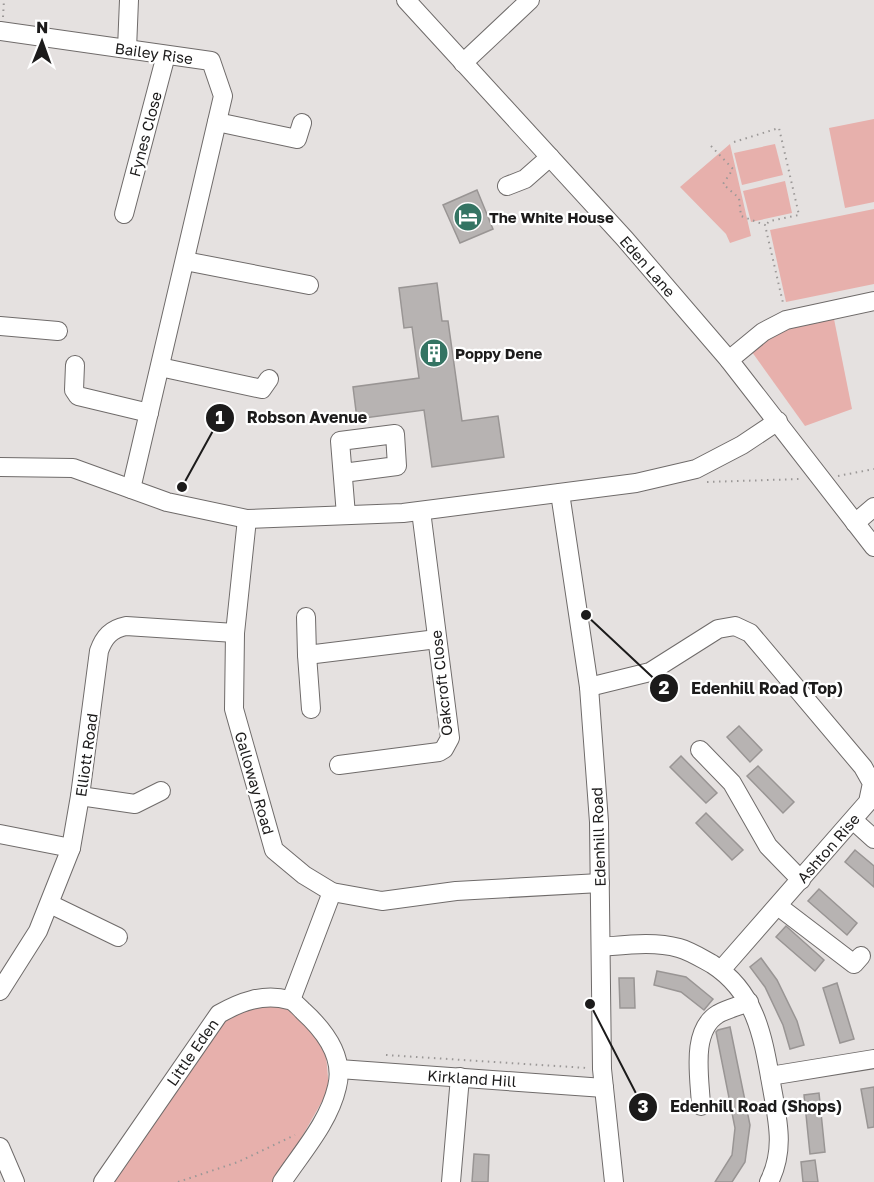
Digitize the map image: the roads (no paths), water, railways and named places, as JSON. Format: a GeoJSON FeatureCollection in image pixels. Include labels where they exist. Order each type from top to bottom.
{"type":"FeatureCollection","features":[{"type":"Feature","properties":{"kind":"street"},"geometry":{"type":"LineString","coordinates":[[127,49],[129,0]]}},
{"type":"Feature","properties":{"kind":"street","name":"Eden Lane"},"geometry":{"type":"LineString","coordinates":[[406,0],[625,239],[729,360],[874,547]]}},
{"type":"Feature","properties":{"kind":"street"},"geometry":{"type":"LineString","coordinates":[[463,63],[530,0]]}},
{"type":"Feature","properties":{"kind":"street","name":"Bailey Rise"},"geometry":{"type":"LineString","coordinates":[[0,31],[211,61],[223,96],[131,489]]}},
{"type":"Feature","properties":{"kind":"street","name":"Fynes Close"},"geometry":{"type":"LineString","coordinates":[[124,214],[166,54]]}},
{"type":"Feature","properties":{"kind":"street"},"geometry":{"type":"LineString","coordinates":[[217,122],[297,139],[302,123]]}},
{"type":"Feature","properties":{"kind":"street"},"geometry":{"type":"LineString","coordinates":[[507,186],[525,179],[550,157]]}},
{"type":"Feature","properties":{"kind":"street"},"geometry":{"type":"LineString","coordinates":[[185,261],[309,285]]}},
{"type":"Feature","properties":{"kind":"street"},"geometry":{"type":"LineString","coordinates":[[729,360],[763,332],[786,320],[874,301]]}},
{"type":"Feature","properties":{"kind":"street"},"geometry":{"type":"LineString","coordinates":[[0,326],[58,331]]}},
{"type":"Feature","properties":{"kind":"street"},"geometry":{"type":"LineString","coordinates":[[75,365],[74,390],[78,396],[149,413]]}},
{"type":"Feature","properties":{"kind":"street"},"geometry":{"type":"LineString","coordinates":[[160,368],[262,389],[270,379]]}},
{"type":"Feature","properties":{"kind":"street"},"geometry":{"type":"LineString","coordinates":[[0,467],[73,468],[167,502],[248,519],[346,516],[422,511],[636,483],[696,469],[742,445],[778,421]]}},
{"type":"Feature","properties":{"kind":"street"},"geometry":{"type":"LineString","coordinates":[[343,473],[346,516]]}},
{"type":"Feature","properties":{"kind":"street","name":"Edenhill Road"},"geometry":{"type":"LineString","coordinates":[[560,493],[589,687],[599,822],[602,1069],[614,1182]]}},
{"type":"Feature","properties":{"kind":"street"},"geometry":{"type":"LineString","coordinates":[[855,522],[874,507]]}},
{"type":"Feature","properties":{"kind":"street","name":"Oakcroft Close"},"geometry":{"type":"LineString","coordinates":[[339,765],[439,752],[444,749],[450,738],[422,511]]}},
{"type":"Feature","properties":{"kind":"street","name":"Galloway Road"},"geometry":{"type":"LineString","coordinates":[[248,519],[235,633],[234,709],[274,850],[304,875],[332,892],[381,901],[456,891],[600,883]]}},
{"type":"Feature","properties":{"kind":"street"},"geometry":{"type":"LineString","coordinates":[[306,616],[311,709]]}},
{"type":"Feature","properties":{"kind":"street","name":"Elliott Road"},"geometry":{"type":"LineString","coordinates":[[0,991],[38,931],[70,848],[81,796],[99,651],[106,636],[112,630],[126,626],[235,633]]}},
{"type":"Feature","properties":{"kind":"street","name":"Ashton Rise"},"geometry":{"type":"LineString","coordinates":[[589,687],[650,672],[718,629],[735,626],[750,633],[863,767],[872,783],[868,802],[721,970]]}},
{"type":"Feature","properties":{"kind":"street"},"geometry":{"type":"LineString","coordinates":[[307,655],[437,639]]}},
{"type":"Feature","properties":{"kind":"street"},"geometry":{"type":"LineString","coordinates":[[700,750],[732,783],[768,846],[801,880]]}},
{"type":"Feature","properties":{"kind":"street"},"geometry":{"type":"LineString","coordinates":[[81,796],[135,804],[161,791]]}},
{"type":"Feature","properties":{"kind":"street"},"geometry":{"type":"LineString","coordinates":[[853,820],[874,839]]}},
{"type":"Feature","properties":{"kind":"street"},"geometry":{"type":"LineString","coordinates":[[0,834],[70,848]]}},
{"type":"Feature","properties":{"kind":"street"},"geometry":{"type":"LineString","coordinates":[[282,1182],[330,1111],[338,1084],[339,1069],[335,1052],[322,1028],[291,1000],[332,892]]}},
{"type":"Feature","properties":{"kind":"street"},"geometry":{"type":"LineString","coordinates":[[50,904],[118,937]]}},
{"type":"Feature","properties":{"kind":"street"},"geometry":{"type":"LineString","coordinates":[[778,906],[854,964],[861,956]]}},
{"type":"Feature","properties":{"kind":"street"},"geometry":{"type":"LineString","coordinates":[[601,947],[648,944],[678,948],[700,956],[721,970],[736,984],[749,1002],[761,1034],[780,1134],[777,1167],[769,1182]]}},
{"type":"Feature","properties":{"kind":"street","name":"Little Eden"},"geometry":{"type":"LineString","coordinates":[[103,1182],[219,1014],[241,1001],[266,997],[291,1000]]}},
{"type":"Feature","properties":{"kind":"street"},"geometry":{"type":"LineString","coordinates":[[701,1106],[700,1041],[704,1028],[718,1014],[749,1002]]}},
{"type":"Feature","properties":{"kind":"street"},"geometry":{"type":"LineString","coordinates":[[770,1076],[874,1059]]}},
{"type":"Feature","properties":{"kind":"street","name":"Kirkland Hill"},"geometry":{"type":"LineString","coordinates":[[339,1069],[604,1088]]}},
{"type":"Feature","properties":{"kind":"street"},"geometry":{"type":"LineString","coordinates":[[451,1182],[460,1077]]}},
{"type":"Feature","properties":{"kind":"street"},"geometry":{"type":"LineString","coordinates":[[0,1147],[15,1182]]}},
{"type":"Feature","properties":{"kind":"place","name":"The White House"},"geometry":{"type":"Point","coordinates":[468,217]}},
{"type":"Feature","properties":{"kind":"place","name":"Poppy Dene"},"geometry":{"type":"Point","coordinates":[434,353]}},
{"type":"Feature","properties":{"kind":"place","name":"Robson Avenue"},"geometry":{"type":"Point","coordinates":[182,487]}},
{"type":"Feature","properties":{"kind":"place","name":"Edenhill Road (Top)"},"geometry":{"type":"Point","coordinates":[586,615]}},
{"type":"Feature","properties":{"kind":"place","name":"Edenhill Road (Shops)"},"geometry":{"type":"Point","coordinates":[590,1004]}}]}
